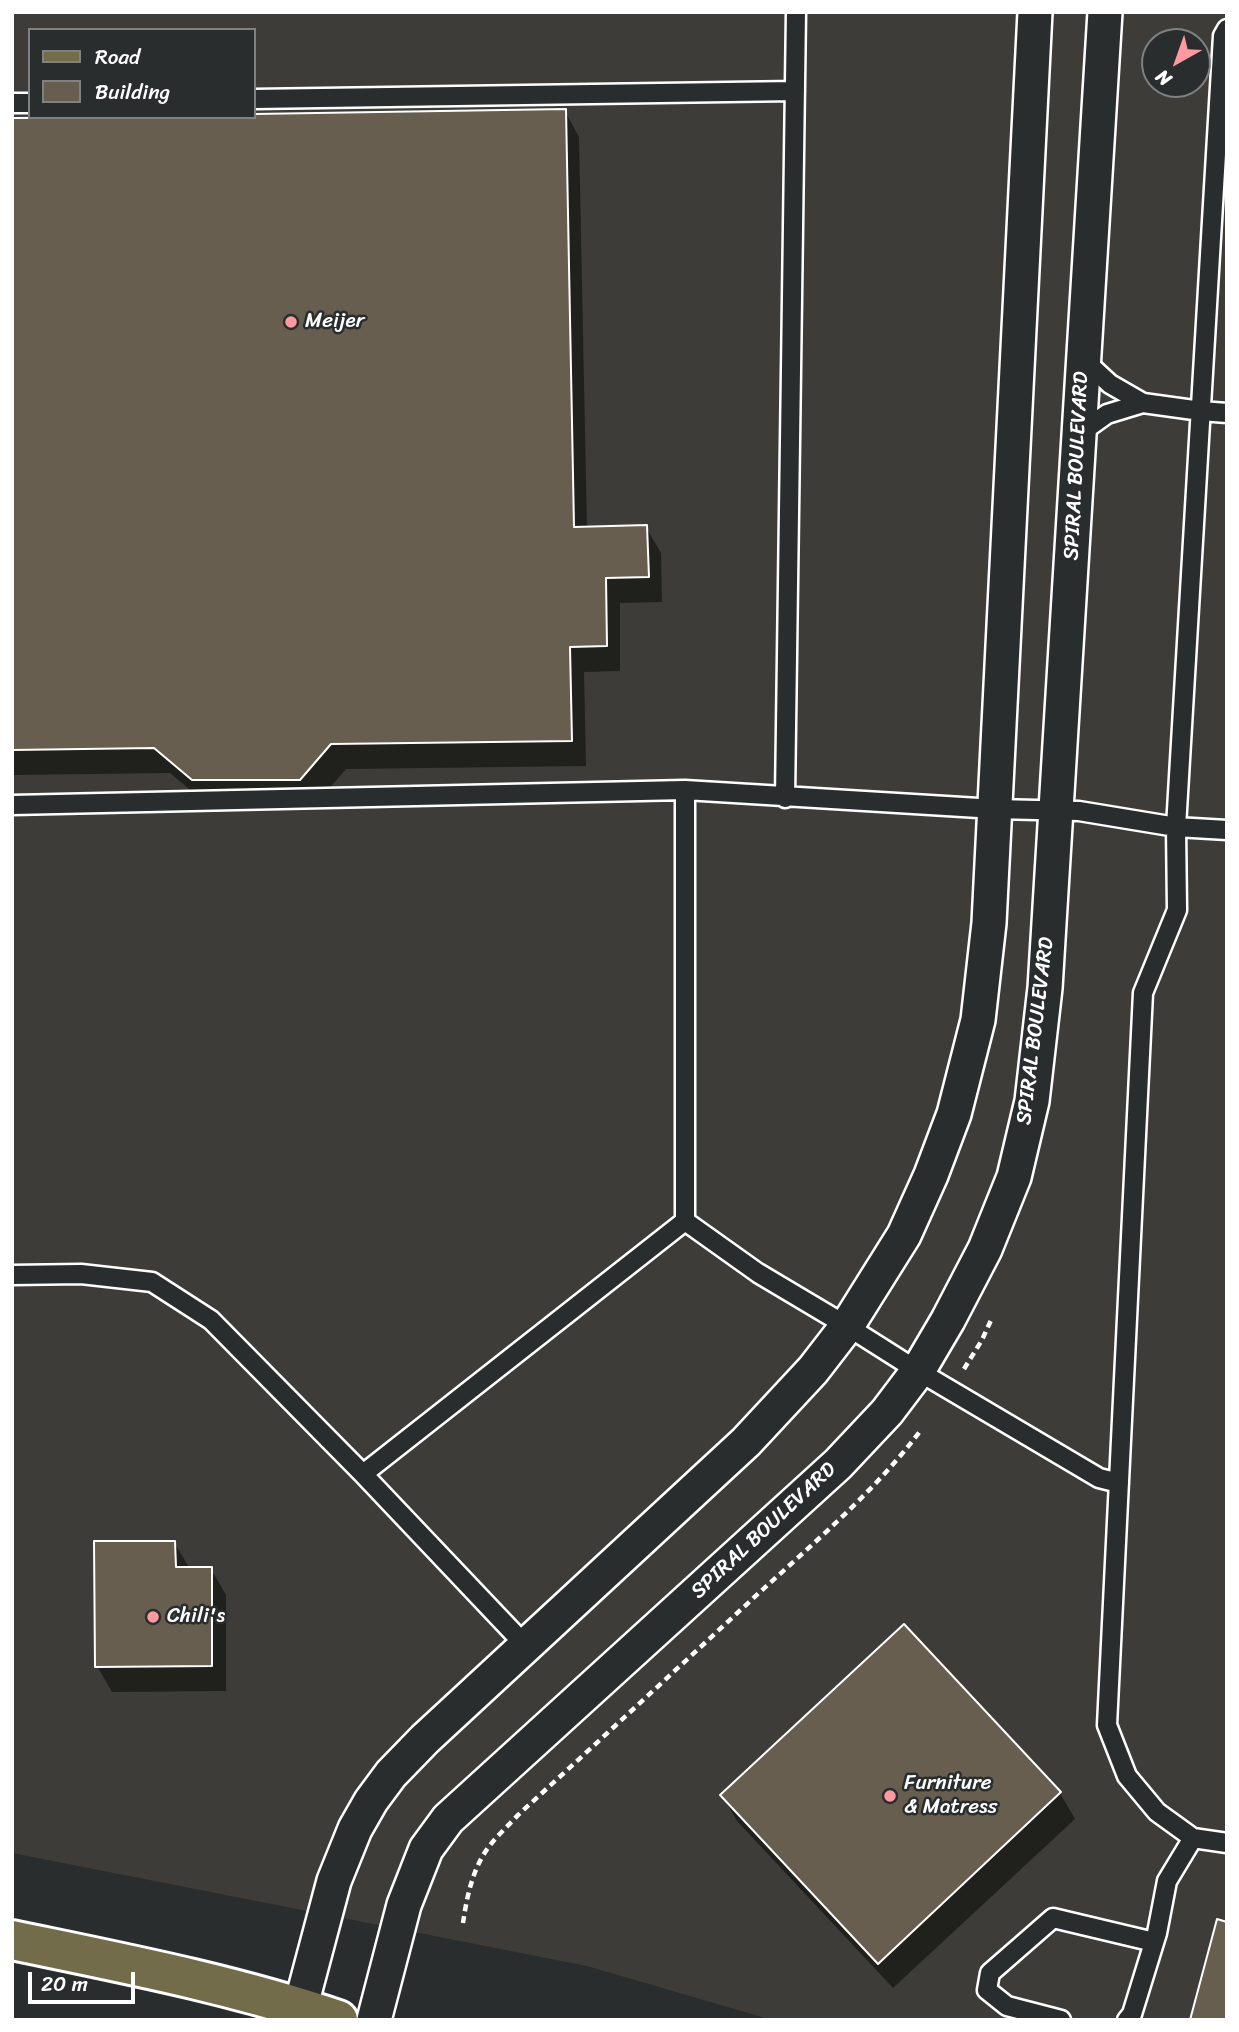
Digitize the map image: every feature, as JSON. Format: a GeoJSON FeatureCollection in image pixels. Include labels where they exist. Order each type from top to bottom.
{"type":"FeatureCollection","features":[{"type":"Feature","properties":{"kind":"main road"},"geometry":{"type":"LineString","coordinates":[[12,1940],[189,1977],[298,2013],[338,2020]]}},
{"type":"Feature","properties":{"kind":"street"},"geometry":{"type":"LineString","coordinates":[[298,2013],[334,1881],[355,1829],[371,1801],[391,1774],[425,1739],[746,1442],[813,1370],[848,1326],[904,1235],[954,1114],[978,1020],[989,923],[1035,12]]}},
{"type":"Feature","properties":{"kind":"street","name":"SPIRAL BOULEVARD"},"geometry":{"type":"LineString","coordinates":[[374,2020],[404,1905],[426,1849],[448,1819],[838,1464],[887,1412],[918,1371],[948,1320],[985,1249],[1014,1177],[1032,1101],[1042,1013],[1105,12]]}},
{"type":"Feature","properties":{"kind":"lane"},"geometry":{"type":"LineString","coordinates":[[785,797],[796,12]]}},
{"type":"Feature","properties":{"kind":"lane"},"geometry":{"type":"LineString","coordinates":[[1227,29],[1223,36],[1177,827],[1177,910],[1143,993],[1107,1725],[1127,1776],[1157,1812],[1193,1838],[1227,1843]]}},
{"type":"Feature","properties":{"kind":"lane"},"geometry":{"type":"LineString","coordinates":[[256,99],[795,90]]}},
{"type":"Feature","properties":{"kind":"lane"},"geometry":{"type":"LineString","coordinates":[[1084,360],[1110,384],[1143,402],[1227,413]]}},
{"type":"Feature","properties":{"kind":"lane"},"geometry":{"type":"LineString","coordinates":[[1079,434],[1107,414],[1143,402]]}},
{"type":"Feature","properties":{"kind":"lane"},"geometry":{"type":"LineString","coordinates":[[685,790],[685,1221]]}},
{"type":"Feature","properties":{"kind":"lane"},"geometry":{"type":"LineString","coordinates":[[12,805],[685,790],[995,809],[1079,811],[1177,827],[1227,830]]}},
{"type":"Feature","properties":{"kind":"lane"},"geometry":{"type":"LineString","coordinates":[[685,1221],[758,1273],[918,1371],[1100,1478],[1119,1483]]}},
{"type":"Feature","properties":{"kind":"lane"},"geometry":{"type":"LineString","coordinates":[[363,1474],[685,1221]]}},
{"type":"Feature","properties":{"kind":"lane"},"geometry":{"type":"LineString","coordinates":[[12,1275],[81,1274],[152,1282],[211,1320],[363,1474],[526,1646]]}},
{"type":"Feature","properties":{"kind":"lane"},"geometry":{"type":"LineString","coordinates":[[1128,2020],[1154,1942],[1167,1881],[1193,1838]]}},
{"type":"Feature","properties":{"kind":"lane"},"geometry":{"type":"LineString","coordinates":[[1061,2020],[1007,2006],[987,1990],[990,1973],[1054,1918],[1154,1942]]}},
{"type":"Feature","properties":{"kind":"shaded area"},"geometry":{"type":"Polygon","coordinates":[[[12,12],[1227,12],[1227,2020],[772,2020],[587,1966],[12,1853],[12,12]]]}},
{"type":"Feature","properties":{"kind":"building","name":"Meijer"},"geometry":{"type":"Polygon","coordinates":[[[566,109],[574,527],[647,525],[649,577],[606,578],[607,646],[570,647],[572,741],[331,744],[300,780],[192,780],[154,748],[12,750],[12,118],[256,119],[256,114],[566,109]]]}},
{"type":"Feature","properties":{"kind":"building","name":"Chili's"},"geometry":{"type":"Polygon","coordinates":[[[94,1541],[175,1541],[176,1567],[212,1567],[212,1666],[95,1667],[94,1541]]]}},
{"type":"Feature","properties":{"kind":"building"},"geometry":{"type":"Polygon","coordinates":[[[904,1624],[1061,1792],[878,1964],[720,1795],[904,1624]]]}},
{"type":"Feature","properties":{"kind":"building"},"geometry":{"type":"Polygon","coordinates":[[[1217,1919],[1227,1922],[1227,2020],[1190,2020],[1217,1919]]]}},
{"type":"Feature","properties":{"kind":"place","name":"Meijer"},"geometry":{"type":"Point","coordinates":[291,322]}},
{"type":"Feature","properties":{"kind":"place","name":"Chili's"},"geometry":{"type":"Point","coordinates":[153,1617]}},
{"type":"Feature","properties":{"kind":"place","name":"Furniture & Matress"},"geometry":{"type":"Point","coordinates":[890,1796]}}]}
